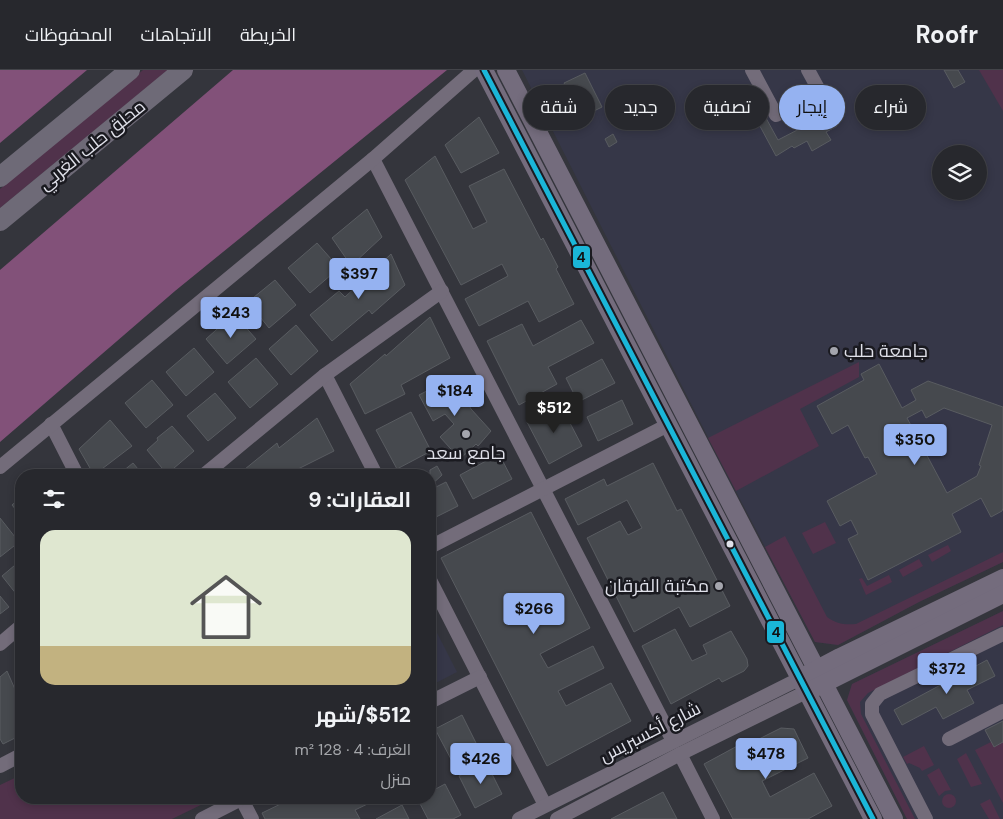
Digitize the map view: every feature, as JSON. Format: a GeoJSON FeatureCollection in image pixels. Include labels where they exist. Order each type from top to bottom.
{"type":"FeatureCollection","features":[{"type":"Feature","properties":{"kind":"highway","name":"محلق حلب الغربي"},"geometry":{"type":"LineString","coordinates":[[0,177],[130,70]]}},
{"type":"Feature","properties":{"kind":"highway","name":"محلق حلب الغربي"},"geometry":{"type":"LineString","coordinates":[[0,221],[184,70]]}},
{"type":"Feature","properties":{"kind":"main road"},"geometry":{"type":"LineString","coordinates":[[484,70],[802,686],[873,819]]}},
{"type":"Feature","properties":{"kind":"main road"},"geometry":{"type":"LineString","coordinates":[[506,70],[894,819]]}},
{"type":"Feature","properties":{"kind":"main road"},"geometry":{"type":"LineString","coordinates":[[802,686],[1003,578]]}},
{"type":"Feature","properties":{"kind":"main road"},"geometry":{"type":"LineString","coordinates":[[820,676],[1003,594]]}},
{"type":"Feature","properties":{"kind":"street"},"geometry":{"type":"LineString","coordinates":[[0,467],[373,159],[474,70]]}},
{"type":"Feature","properties":{"kind":"street"},"geometry":{"type":"LineString","coordinates":[[752,70],[776,115],[820,92],[808,70]]}},
{"type":"Feature","properties":{"kind":"street"},"geometry":{"type":"LineString","coordinates":[[373,159],[673,741]]}},
{"type":"Feature","properties":{"kind":"street"},"geometry":{"type":"LineString","coordinates":[[219,469],[325,375],[442,291]]}},
{"type":"Feature","properties":{"kind":"street"},"geometry":{"type":"LineString","coordinates":[[325,375],[373,469]]}},
{"type":"Feature","properties":{"kind":"street"},"geometry":{"type":"LineString","coordinates":[[51,424],[74,469]]}},
{"type":"Feature","properties":{"kind":"street"},"geometry":{"type":"LineString","coordinates":[[436,544],[668,425]]}},
{"type":"Feature","properties":{"kind":"street"},"geometry":{"type":"LineString","coordinates":[[436,592],[545,805]]}},
{"type":"Feature","properties":{"kind":"street"},"geometry":{"type":"LineString","coordinates":[[0,644],[15,631]]}},
{"type":"Feature","properties":{"kind":"street"},"geometry":{"type":"LineString","coordinates":[[926,819],[872,714],[872,704],[880,694],[1003,634]]}},
{"type":"Feature","properties":{"kind":"street"},"geometry":{"type":"LineString","coordinates":[[436,699],[480,677]]}},
{"type":"Feature","properties":{"kind":"street"},"geometry":{"type":"LineString","coordinates":[[557,819],[680,754],[802,686]]}},
{"type":"Feature","properties":{"kind":"street","name":"شارع أكسبريس"},"geometry":{"type":"LineString","coordinates":[[519,819],[673,741],[802,686]]}},
{"type":"Feature","properties":{"kind":"street"},"geometry":{"type":"LineString","coordinates":[[949,740],[1003,711]]}},
{"type":"Feature","properties":{"kind":"street"},"geometry":{"type":"LineString","coordinates":[[680,754],[713,819]]}},
{"type":"Feature","properties":{"kind":"street"},"geometry":{"type":"LineString","coordinates":[[0,766],[15,758]]}},
{"type":"Feature","properties":{"kind":"street"},"geometry":{"type":"LineString","coordinates":[[202,819],[231,804]]}},
{"type":"Feature","properties":{"kind":"street"},"geometry":{"type":"LineString","coordinates":[[245,804],[252,819]]}},
{"type":"Feature","properties":{"kind":"shaded area"},"geometry":{"type":"Polygon","coordinates":[[[0,70],[87,70],[0,143],[0,70]]]}},
{"type":"Feature","properties":{"kind":"shaded area"},"geometry":{"type":"Polygon","coordinates":[[[143,70],[168,70],[0,208],[0,189],[143,70]]]}},
{"type":"Feature","properties":{"kind":"shaded area"},"geometry":{"type":"Polygon","coordinates":[[[233,70],[447,70],[175,291],[0,442],[0,270],[233,70]]]}},
{"type":"Feature","properties":{"kind":"shaded area","name":"جامعة حلب"},"geometry":{"type":"Polygon","coordinates":[[[522,70],[1003,70],[1003,562],[919,602],[838,645],[815,642],[723,467],[552,130],[595,130],[595,85],[530,85],[522,70]]]}},
{"type":"Feature","properties":{"kind":"shaded area"},"geometry":{"type":"Polygon","coordinates":[[[979,70],[1003,70],[1003,111],[979,70]]]}},
{"type":"Feature","properties":{"kind":"shaded area"},"geometry":{"type":"Polygon","coordinates":[[[859,362],[859,377],[800,409],[819,446],[736,491],[708,438],[859,362]]]}},
{"type":"Feature","properties":{"kind":"shaded area"},"geometry":{"type":"Polygon","coordinates":[[[825,522],[836,543],[813,554],[802,533],[825,522]]]}},
{"type":"Feature","properties":{"kind":"shaded area"},"geometry":{"type":"Polygon","coordinates":[[[785,536],[827,617],[837,623],[844,624],[856,624],[1003,552],[1003,562],[919,602],[838,645],[815,642],[765,547],[785,536]]]}},
{"type":"Feature","properties":{"kind":"shaded area"},"geometry":{"type":"Polygon","coordinates":[[[948,545],[951,551],[932,562],[928,555],[948,545]]]}},
{"type":"Feature","properties":{"kind":"shaded area"},"geometry":{"type":"Polygon","coordinates":[[[919,559],[923,566],[903,577],[899,570],[919,559]]]}},
{"type":"Feature","properties":{"kind":"shaded area"},"geometry":{"type":"Polygon","coordinates":[[[889,575],[892,582],[866,595],[859,579],[862,578],[867,586],[889,575]]]}},
{"type":"Feature","properties":{"kind":"shaded area"},"geometry":{"type":"Polygon","coordinates":[[[1003,611],[1003,819],[907,819],[847,700],[852,684],[1003,611]]]}},
{"type":"Feature","properties":{"kind":"shaded area"},"geometry":{"type":"Polygon","coordinates":[[[1003,611],[1003,625],[868,693],[860,702],[861,714],[915,819],[907,819],[847,700],[852,684],[1003,611]]]}},
{"type":"Feature","properties":{"kind":"shaded area"},"geometry":{"type":"Polygon","coordinates":[[[436,631],[457,672],[436,683],[436,631]]]}},
{"type":"Feature","properties":{"kind":"shaded area"},"geometry":{"type":"Polygon","coordinates":[[[1003,721],[1003,803],[975,750],[991,742],[985,730],[1003,721]]]}},
{"type":"Feature","properties":{"kind":"shaded area"},"geometry":{"type":"Polygon","coordinates":[[[924,746],[934,765],[922,771],[920,768],[909,763],[907,764],[903,757],[924,746]]]}},
{"type":"Feature","properties":{"kind":"shaded area"},"geometry":{"type":"Polygon","coordinates":[[[966,753],[982,784],[971,787],[957,759],[966,753]]]}},
{"type":"Feature","properties":{"kind":"shaded area"},"geometry":{"type":"Polygon","coordinates":[[[939,768],[951,790],[945,791],[939,796],[927,775],[939,768]]]}},
{"type":"Feature","properties":{"kind":"shaded area"},"geometry":{"type":"Polygon","coordinates":[[[15,778],[15,804],[203,804],[172,819],[0,819],[0,785],[15,778]]]}},
{"type":"Feature","properties":{"kind":"shaded area"},"geometry":{"type":"Polygon","coordinates":[[[946,794],[952,794],[956,801],[952,808],[946,808],[942,804],[942,798],[946,794]]]}},
{"type":"Feature","properties":{"kind":"shaded area"},"geometry":{"type":"Polygon","coordinates":[[[990,799],[1000,819],[989,819],[980,804],[990,799]]]}},
{"type":"Feature","properties":{"kind":"building"},"geometry":{"type":"Polygon","coordinates":[[[944,70],[958,70],[965,82],[954,88],[944,70]]]}},
{"type":"Feature","properties":{"kind":"building"},"geometry":{"type":"Polygon","coordinates":[[[585,73],[591,85],[565,85],[564,83],[585,73]]]}},
{"type":"Feature","properties":{"kind":"building"},"geometry":{"type":"Polygon","coordinates":[[[595,93],[602,107],[595,110],[595,93]]]}},
{"type":"Feature","properties":{"kind":"building"},"geometry":{"type":"Polygon","coordinates":[[[479,117],[499,153],[461,173],[445,145],[479,117]]]}},
{"type":"Feature","properties":{"kind":"building"},"geometry":{"type":"Polygon","coordinates":[[[769,124],[778,140],[797,130],[830,130],[826,132],[831,140],[812,151],[807,141],[794,148],[792,146],[776,156],[762,130],[769,130],[769,124]]]}},
{"type":"Feature","properties":{"kind":"building"},"geometry":{"type":"Polygon","coordinates":[[[613,134],[617,142],[609,147],[605,139],[613,134]]]}},
{"type":"Feature","properties":{"kind":"building"},"geometry":{"type":"Polygon","coordinates":[[[435,156],[473,229],[487,222],[469,186],[504,169],[541,240],[543,238],[574,304],[539,322],[528,301],[479,326],[465,299],[508,276],[502,264],[461,285],[405,180],[435,156]]]}},
{"type":"Feature","properties":{"kind":"building"},"geometry":{"type":"Polygon","coordinates":[[[367,209],[382,237],[353,264],[350,264],[332,238],[367,209]]]}},
{"type":"Feature","properties":{"kind":"building"},"geometry":{"type":"Polygon","coordinates":[[[317,243],[339,268],[310,293],[288,268],[317,243]]]}},
{"type":"Feature","properties":{"kind":"building"},"geometry":{"type":"Polygon","coordinates":[[[391,254],[405,285],[372,314],[369,310],[332,341],[310,315],[339,291],[345,297],[391,254]]]}},
{"type":"Feature","properties":{"kind":"building"},"geometry":{"type":"Polygon","coordinates":[[[275,280],[296,305],[269,328],[248,302],[275,280]]]}},
{"type":"Feature","properties":{"kind":"building"},"geometry":{"type":"Polygon","coordinates":[[[234,314],[256,339],[227,364],[206,339],[234,314]]]}},
{"type":"Feature","properties":{"kind":"building"},"geometry":{"type":"Polygon","coordinates":[[[430,317],[450,358],[401,385],[405,394],[365,414],[350,384],[385,354],[386,356],[430,317]]]}},
{"type":"Feature","properties":{"kind":"building"},"geometry":{"type":"Polygon","coordinates":[[[581,320],[594,343],[548,367],[557,384],[519,405],[487,341],[522,324],[533,346],[581,320]]]}},
{"type":"Feature","properties":{"kind":"building"},"geometry":{"type":"Polygon","coordinates":[[[296,325],[318,351],[291,375],[269,349],[296,325]]]}},
{"type":"Feature","properties":{"kind":"building"},"geometry":{"type":"Polygon","coordinates":[[[194,348],[214,372],[186,396],[166,372],[194,348]]]}},
{"type":"Feature","properties":{"kind":"building"},"geometry":{"type":"Polygon","coordinates":[[[256,358],[278,384],[250,408],[228,382],[256,358]]]}},
{"type":"Feature","properties":{"kind":"building"},"geometry":{"type":"Polygon","coordinates":[[[602,359],[615,383],[578,402],[566,378],[602,359]]]}},
{"type":"Feature","properties":{"kind":"building"},"geometry":{"type":"Polygon","coordinates":[[[879,364],[902,408],[916,400],[911,390],[928,381],[1003,407],[1002,511],[991,517],[981,498],[952,514],[961,532],[868,580],[848,539],[858,534],[851,520],[840,526],[827,501],[877,474],[868,457],[865,458],[848,425],[832,434],[817,406],[864,380],[861,374],[879,364]],[[944,408],[926,418],[922,410],[907,418],[947,493],[977,476],[992,425],[944,408]]]}},
{"type":"Feature","properties":{"kind":"building"},"geometry":{"type":"Polygon","coordinates":[[[454,377],[471,409],[491,431],[478,446],[476,444],[460,459],[440,437],[454,424],[445,414],[433,421],[419,395],[454,377]]]}},
{"type":"Feature","properties":{"kind":"building"},"geometry":{"type":"Polygon","coordinates":[[[152,380],[173,405],[146,428],[125,403],[152,380]]]}},
{"type":"Feature","properties":{"kind":"building"},"geometry":{"type":"Polygon","coordinates":[[[215,393],[236,418],[208,441],[187,416],[215,393]]]}},
{"type":"Feature","properties":{"kind":"building"},"geometry":{"type":"Polygon","coordinates":[[[622,400],[633,424],[598,441],[587,417],[622,400]]]}},
{"type":"Feature","properties":{"kind":"building"},"geometry":{"type":"Polygon","coordinates":[[[560,404],[582,446],[549,464],[527,422],[560,404]]]}},
{"type":"Feature","properties":{"kind":"building"},"geometry":{"type":"Polygon","coordinates":[[[411,412],[431,451],[397,469],[376,430],[411,412]]]}},
{"type":"Feature","properties":{"kind":"building"},"geometry":{"type":"Polygon","coordinates":[[[317,418],[334,451],[298,469],[245,469],[277,443],[279,448],[317,418]]]}},
{"type":"Feature","properties":{"kind":"building"},"geometry":{"type":"Polygon","coordinates":[[[110,420],[132,446],[102,469],[91,469],[79,449],[110,420]]]}},
{"type":"Feature","properties":{"kind":"building"},"geometry":{"type":"Polygon","coordinates":[[[172,426],[194,451],[173,469],[163,469],[147,450],[158,440],[157,438],[172,426]]]}},
{"type":"Feature","properties":{"kind":"building"},"geometry":{"type":"Polygon","coordinates":[[[499,454],[512,479],[473,499],[460,475],[499,454]]]}},
{"type":"Feature","properties":{"kind":"building"},"geometry":{"type":"Polygon","coordinates":[[[133,463],[138,469],[126,469],[133,463]]]}},
{"type":"Feature","properties":{"kind":"building"},"geometry":{"type":"Polygon","coordinates":[[[653,463],[677,511],[681,509],[730,606],[690,627],[679,607],[634,632],[587,538],[620,521],[628,535],[642,528],[627,500],[578,525],[565,499],[604,479],[607,486],[653,463]]]}},
{"type":"Feature","properties":{"kind":"building"},"geometry":{"type":"Polygon","coordinates":[[[437,466],[442,475],[436,480],[436,469],[432,469],[437,466]]]}},
{"type":"Feature","properties":{"kind":"building"},"geometry":{"type":"Polygon","coordinates":[[[446,482],[458,506],[436,517],[436,487],[446,482]]]}},
{"type":"Feature","properties":{"kind":"building"},"geometry":{"type":"Polygon","coordinates":[[[531,512],[590,628],[540,654],[548,668],[593,646],[604,668],[558,691],[566,706],[611,683],[631,721],[547,766],[441,558],[531,512]]]}},
{"type":"Feature","properties":{"kind":"building"},"geometry":{"type":"Polygon","coordinates":[[[0,518],[15,537],[15,545],[0,557],[0,518]]]}},
{"type":"Feature","properties":{"kind":"building"},"geometry":{"type":"Polygon","coordinates":[[[15,565],[15,592],[2,576],[15,565]]]}},
{"type":"Feature","properties":{"kind":"building"},"geometry":{"type":"Polygon","coordinates":[[[0,596],[9,607],[0,614],[0,596]]]}},
{"type":"Feature","properties":{"kind":"building"},"geometry":{"type":"Polygon","coordinates":[[[675,629],[692,661],[707,654],[703,645],[731,631],[747,659],[748,666],[744,671],[722,682],[719,678],[671,704],[642,646],[675,629]]]}},
{"type":"Feature","properties":{"kind":"building"},"geometry":{"type":"Polygon","coordinates":[[[987,660],[995,676],[967,690],[974,703],[943,719],[936,707],[902,725],[894,710],[987,660]]]}},
{"type":"Feature","properties":{"kind":"building"},"geometry":{"type":"Polygon","coordinates":[[[7,671],[15,689],[15,738],[3,744],[0,739],[0,677],[7,671]]]}},
{"type":"Feature","properties":{"kind":"building"},"geometry":{"type":"Polygon","coordinates":[[[462,715],[478,747],[452,761],[436,728],[462,715]]]}},
{"type":"Feature","properties":{"kind":"building"},"geometry":{"type":"Polygon","coordinates":[[[1003,721],[1003,742],[994,747],[985,730],[1003,721]]]}},
{"type":"Feature","properties":{"kind":"building"},"geometry":{"type":"Polygon","coordinates":[[[781,728],[794,729],[808,758],[762,781],[770,797],[814,773],[832,806],[808,819],[733,819],[704,764],[741,744],[743,747],[781,728]]]}},
{"type":"Feature","properties":{"kind":"building"},"geometry":{"type":"Polygon","coordinates":[[[486,762],[502,794],[475,808],[459,776],[486,762]]]}},
{"type":"Feature","properties":{"kind":"building"},"geometry":{"type":"Polygon","coordinates":[[[445,784],[461,815],[453,819],[428,819],[420,804],[436,804],[436,789],[445,784]]]}},
{"type":"Feature","properties":{"kind":"building"},"geometry":{"type":"Polygon","coordinates":[[[663,792],[677,819],[611,819],[663,792]]]}},
{"type":"Feature","properties":{"kind":"building"},"geometry":{"type":"Polygon","coordinates":[[[281,804],[368,804],[355,810],[360,819],[265,819],[262,813],[281,804]]]}},
{"type":"Feature","properties":{"kind":"building"},"geometry":{"type":"Polygon","coordinates":[[[402,805],[409,819],[376,819],[402,805]]]}},
{"type":"Feature","properties":{"kind":"transit line","name":"4"},"geometry":{"type":"LineString","coordinates":[[484,70],[873,819]]}},
{"type":"Feature","properties":{"kind":"place","name":"جامعة حلب"},"geometry":{"type":"Point","coordinates":[834,351]}},
{"type":"Feature","properties":{"kind":"place","name":"جامع سعد"},"geometry":{"type":"Point","coordinates":[466,434]}},
{"type":"Feature","properties":{"kind":"place","name":"مكتبة الفرقان"},"geometry":{"type":"Point","coordinates":[719,586]}}]}
